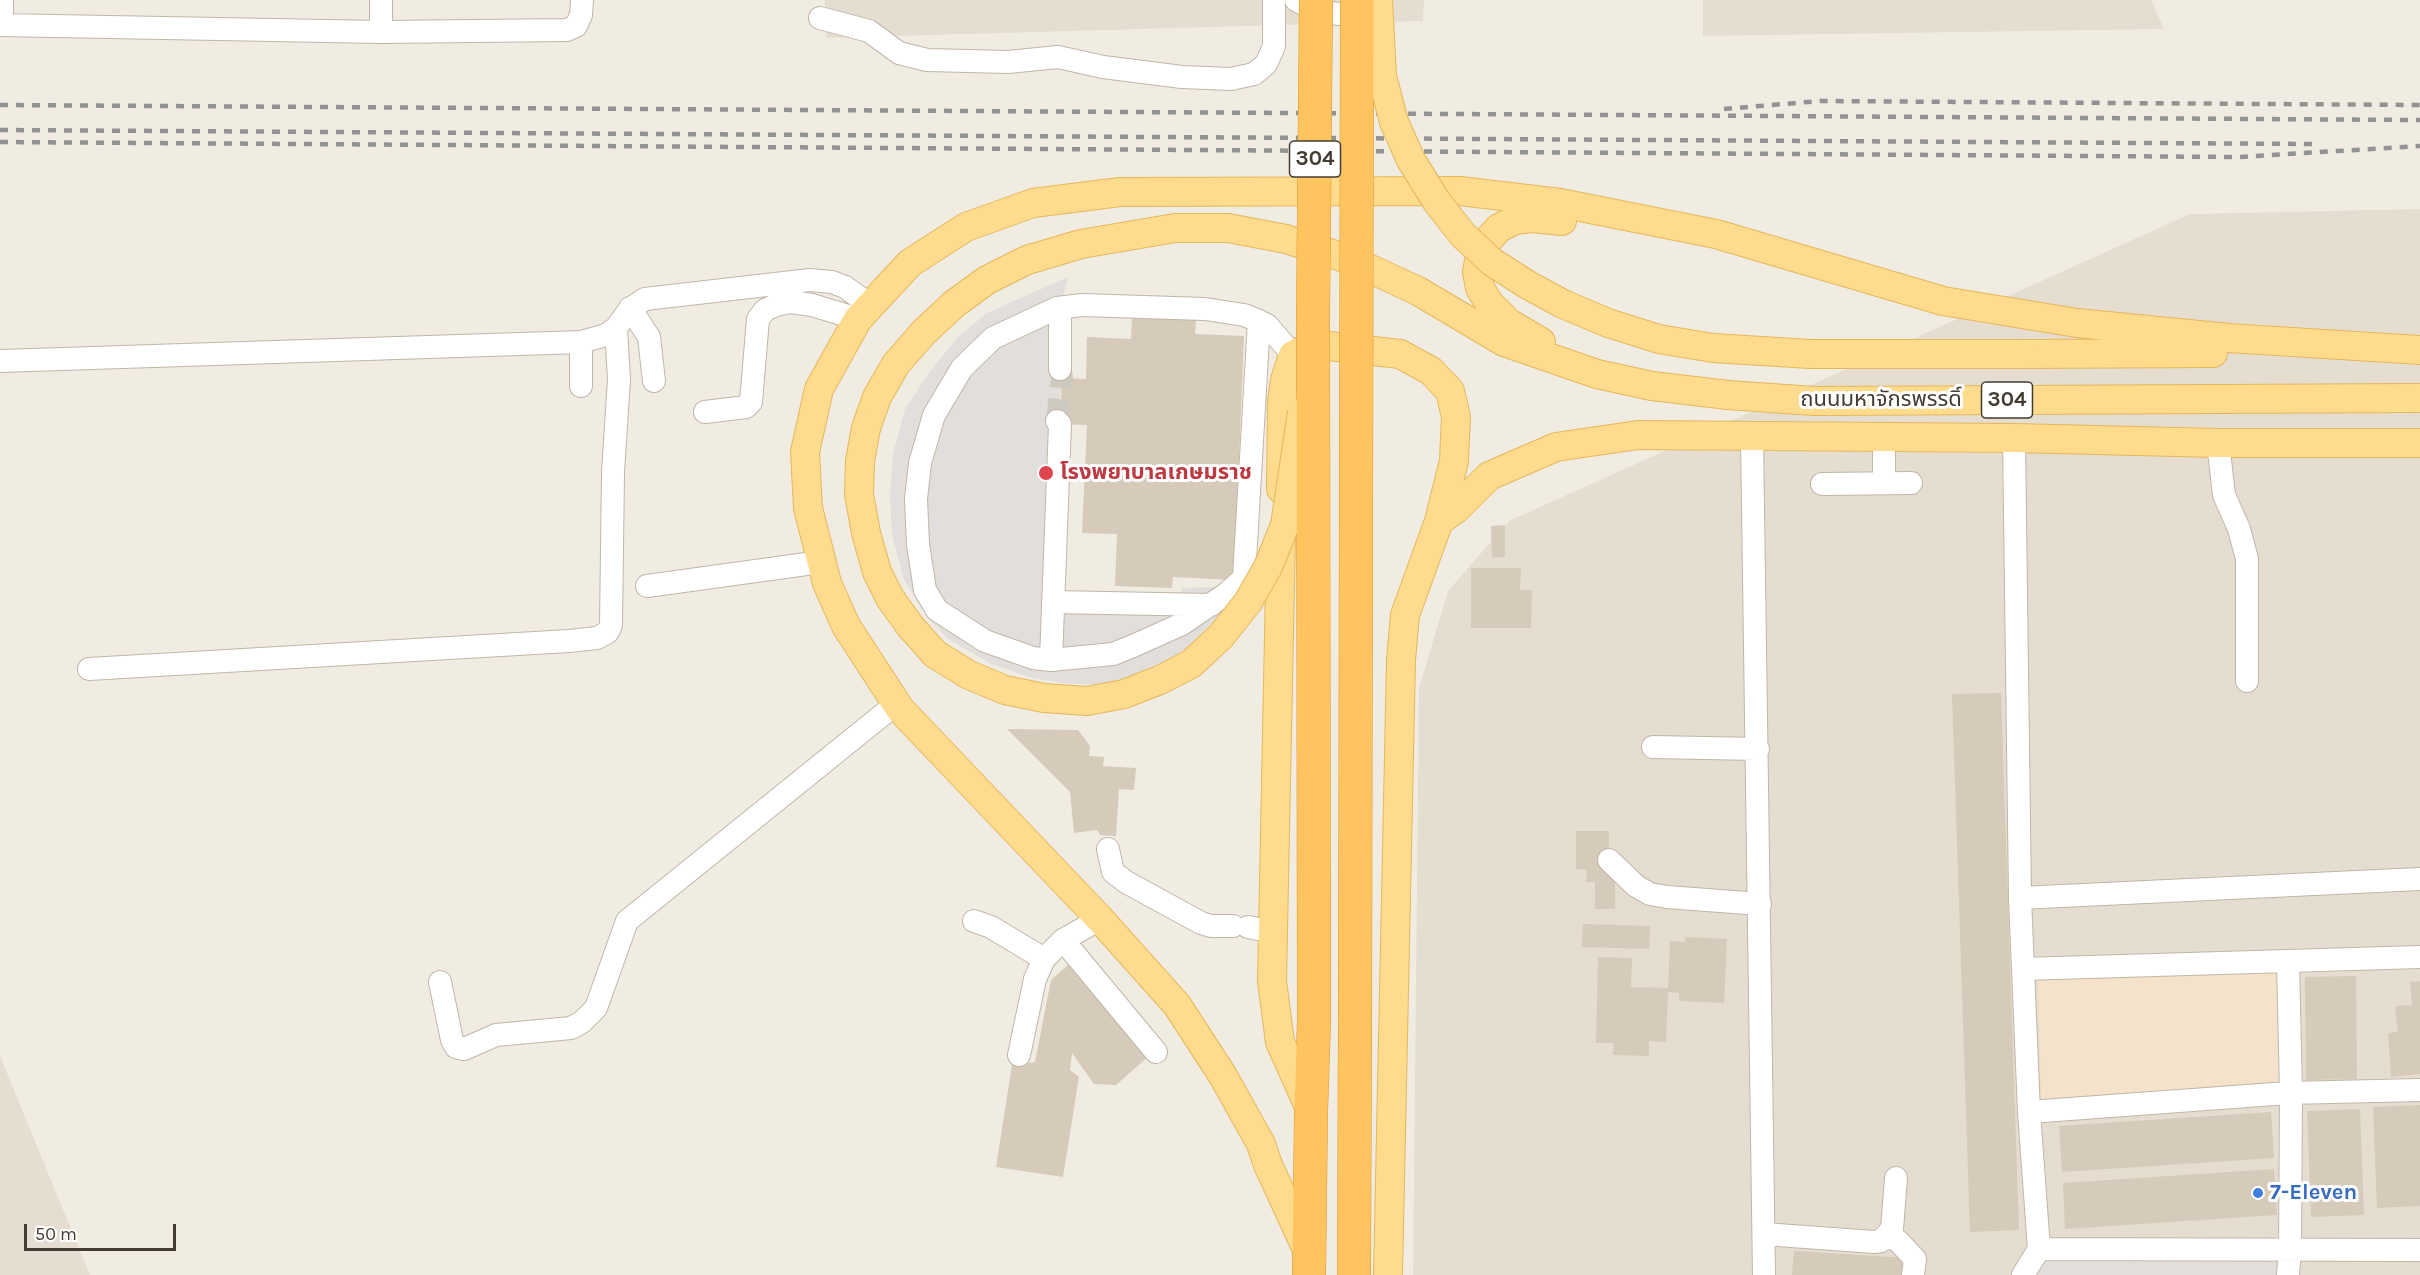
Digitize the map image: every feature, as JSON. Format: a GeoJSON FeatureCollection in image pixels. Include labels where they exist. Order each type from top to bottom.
{"type":"FeatureCollection","features":[{"type":"Feature","properties":{"kind":"highway","name":"304"},"geometry":{"type":"LineString","coordinates":[[1314,318],[1316,0]]}},
{"type":"Feature","properties":{"kind":"highway"},"geometry":{"type":"LineString","coordinates":[[1354,1275],[1357,0]]}},
{"type":"Feature","properties":{"kind":"highway"},"geometry":{"type":"LineString","coordinates":[[1309,1265],[1314,1021],[1314,318]]}},
{"type":"Feature","properties":{"kind":"main road"},"geometry":{"type":"LineString","coordinates":[[1378,0],[1382,76],[1394,122],[1411,160],[1437,202],[1463,235],[1492,262],[1563,304],[1608,323],[1659,339],[1713,348],[1809,354],[2420,351]]}},
{"type":"Feature","properties":{"kind":"main road"},"geometry":{"type":"LineString","coordinates":[[1309,1265],[1261,1144],[1223,1076],[1177,1005],[1100,919],[896,704],[846,626],[827,583],[808,508],[805,452],[819,389],[864,312],[910,262],[966,226],[1033,203],[1120,192],[1460,191],[1560,203],[1716,234],[1943,301],[2077,323],[2229,338],[2420,351]]}},
{"type":"Feature","properties":{"kind":"main road"},"geometry":{"type":"LineString","coordinates":[[1597,374],[1509,323],[1489,303],[1480,288],[1477,272],[1480,255],[1488,240],[1499,228],[1515,220],[1532,218],[1716,234]]}},
{"type":"Feature","properties":{"kind":"main road"},"geometry":{"type":"LineString","coordinates":[[1314,318],[1294,474],[1285,525],[1268,567],[1248,602],[1228,627],[1191,664],[1160,680],[1124,694],[1087,701],[1044,698],[1005,690],[969,675],[934,654],[890,598],[877,572],[866,533],[859,494],[860,461],[866,429],[877,397],[896,364],[938,318],[987,280],[1027,260],[1081,244],[1175,228],[1228,228],[1286,239],[1350,260],[1418,291],[1504,342],[1597,374]]}},
{"type":"Feature","properties":{"kind":"main road"},"geometry":{"type":"LineString","coordinates":[[1311,1111],[1280,1042],[1272,981],[1251,928],[1280,622],[1282,402],[1287,368],[1293,355],[1320,345],[1400,354],[1431,371],[1450,391],[1456,417],[1457,439],[1451,476],[1439,521],[1405,615],[1401,660],[1388,1275]]}},
{"type":"Feature","properties":{"kind":"main road","name":"ถนนมหาจักรพรรดิ์"},"geometry":{"type":"LineString","coordinates":[[1597,374],[1652,386],[1814,400],[2420,398]]}},
{"type":"Feature","properties":{"kind":"main road"},"geometry":{"type":"LineString","coordinates":[[1439,521],[1456,509],[1489,476],[1556,447],[1638,435],[2013,438],[2218,443],[2420,443]]}},
{"type":"Feature","properties":{"kind":"street"},"geometry":{"type":"LineString","coordinates":[[2,0],[1,25],[381,32],[567,30],[576,26],[581,15],[582,0]]}},
{"type":"Feature","properties":{"kind":"street"},"geometry":{"type":"LineString","coordinates":[[381,0],[381,32]]}},
{"type":"Feature","properties":{"kind":"street"},"geometry":{"type":"LineString","coordinates":[[820,18],[869,31],[899,53],[927,60],[1008,62],[1058,57],[1102,67],[1231,79],[1254,74],[1266,64],[1274,46],[1274,0]]}},
{"type":"Feature","properties":{"kind":"street"},"geometry":{"type":"LineString","coordinates":[[1296,0],[1319,12],[1340,14],[1361,10],[1378,0]]}},
{"type":"Feature","properties":{"kind":"street"},"geometry":{"type":"LineString","coordinates":[[0,361],[581,342],[595,340],[616,328],[630,308],[645,299],[810,280],[832,282],[845,287],[864,312]]}},
{"type":"Feature","properties":{"kind":"street"},"geometry":{"type":"LineString","coordinates":[[705,412],[746,407],[751,402],[758,319],[765,310],[776,304],[791,302],[864,312]]}},
{"type":"Feature","properties":{"kind":"street"},"geometry":{"type":"LineString","coordinates":[[1259,321],[1244,578],[1211,605],[1161,635],[1113,654],[1051,660],[1033,658],[985,641],[937,610],[925,590],[918,544],[916,499],[920,463],[934,415],[962,368],[993,338],[1060,308],[1082,305],[1205,309],[1244,315],[1259,321],[1267,325],[1293,355]]}},
{"type":"Feature","properties":{"kind":"street"},"geometry":{"type":"LineString","coordinates":[[630,308],[650,337],[654,381]]}},
{"type":"Feature","properties":{"kind":"street"},"geometry":{"type":"LineString","coordinates":[[1060,308],[1060,369]]}},
{"type":"Feature","properties":{"kind":"street"},"geometry":{"type":"LineString","coordinates":[[89,669],[569,641],[597,638],[608,632],[611,625],[613,472],[619,379],[616,328]]}},
{"type":"Feature","properties":{"kind":"street"},"geometry":{"type":"LineString","coordinates":[[581,342],[581,386]]}},
{"type":"Feature","properties":{"kind":"street"},"geometry":{"type":"LineString","coordinates":[[1051,660],[1060,424],[1057,421]]}},
{"type":"Feature","properties":{"kind":"street"},"geometry":{"type":"LineString","coordinates":[[1752,437],[1764,1275]]}},
{"type":"Feature","properties":{"kind":"street"},"geometry":{"type":"LineString","coordinates":[[1884,438],[1884,483]]}},
{"type":"Feature","properties":{"kind":"street"},"geometry":{"type":"LineString","coordinates":[[2013,438],[2020,898],[2029,1112],[2040,1250],[2024,1275]]}},
{"type":"Feature","properties":{"kind":"street"},"geometry":{"type":"LineString","coordinates":[[2218,443],[2224,495],[2239,529],[2247,559],[2247,681]]}},
{"type":"Feature","properties":{"kind":"street"},"geometry":{"type":"LineString","coordinates":[[1822,484],[1911,483]]}},
{"type":"Feature","properties":{"kind":"street"},"geometry":{"type":"LineString","coordinates":[[647,586],[821,562]]}},
{"type":"Feature","properties":{"kind":"street"},"geometry":{"type":"LineString","coordinates":[[1053,602],[1211,605]]}},
{"type":"Feature","properties":{"kind":"street"},"geometry":{"type":"LineString","coordinates":[[440,982],[452,1040],[456,1047],[464,1049],[496,1035],[571,1028],[582,1022],[596,1008],[621,930],[627,921],[896,704]]}},
{"type":"Feature","properties":{"kind":"street"},"geometry":{"type":"LineString","coordinates":[[1653,747],[1758,749]]}},
{"type":"Feature","properties":{"kind":"street"},"geometry":{"type":"LineString","coordinates":[[1108,849],[1113,872],[1126,882],[1201,923],[1221,927],[1251,928]]}},
{"type":"Feature","properties":{"kind":"street"},"geometry":{"type":"LineString","coordinates":[[1609,860],[1636,886],[1650,894],[1760,904]]}},
{"type":"Feature","properties":{"kind":"street"},"geometry":{"type":"LineString","coordinates":[[2020,898],[2420,879]]}},
{"type":"Feature","properties":{"kind":"street"},"geometry":{"type":"LineString","coordinates":[[1018,1055],[1035,979],[1044,959],[1063,940],[1100,919]]}},
{"type":"Feature","properties":{"kind":"street"},"geometry":{"type":"LineString","coordinates":[[974,921],[991,927],[1044,959]]}},
{"type":"Feature","properties":{"kind":"street"},"geometry":{"type":"LineString","coordinates":[[1063,940],[1156,1052]]}},
{"type":"Feature","properties":{"kind":"street"},"geometry":{"type":"LineString","coordinates":[[2023,969],[2420,957]]}},
{"type":"Feature","properties":{"kind":"street"},"geometry":{"type":"LineString","coordinates":[[2288,962],[2291,1093],[2288,1275]]}},
{"type":"Feature","properties":{"kind":"street"},"geometry":{"type":"LineString","coordinates":[[2029,1112],[2291,1093],[2420,1090]]}},
{"type":"Feature","properties":{"kind":"street"},"geometry":{"type":"LineString","coordinates":[[1764,1234],[1881,1241],[1892,1229],[1896,1178]]}},
{"type":"Feature","properties":{"kind":"street"},"geometry":{"type":"LineString","coordinates":[[1887,1236],[1898,1241],[1915,1259],[1913,1275]]}},
{"type":"Feature","properties":{"kind":"street"},"geometry":{"type":"LineString","coordinates":[[2040,1250],[2420,1250]]}},
{"type":"Feature","properties":{"kind":"shaded area"},"geometry":{"type":"Polygon","coordinates":[[[825,0],[1424,0],[1423,21],[826,38],[825,0]]]}},
{"type":"Feature","properties":{"kind":"shaded area"},"geometry":{"type":"Polygon","coordinates":[[[1703,0],[2151,0],[2164,29],[1703,36],[1703,0]]]}},
{"type":"Feature","properties":{"kind":"shaded area"},"geometry":{"type":"Polygon","coordinates":[[[2420,209],[2420,1275],[1413,1275],[1419,688],[1448,591],[1509,521],[2190,214],[2420,209]]]}},
{"type":"Feature","properties":{"kind":"shaded area"},"geometry":{"type":"Polygon","coordinates":[[[1068,277],[1060,308],[1062,378],[1057,420],[1053,593],[1181,597],[1182,588],[1242,586],[1219,616],[1183,651],[1155,669],[1115,684],[1070,684],[1032,678],[991,664],[948,639],[927,617],[904,580],[892,535],[890,496],[893,454],[905,409],[931,370],[958,337],[987,313],[1068,277]]]}},
{"type":"Feature","properties":{"kind":"shaded area"},"geometry":{"type":"Polygon","coordinates":[[[2280,971],[2285,1084],[2041,1099],[2038,979],[2280,971]]]}},
{"type":"Feature","properties":{"kind":"shaded area"},"geometry":{"type":"Polygon","coordinates":[[[0,1056],[90,1275],[0,1275],[0,1056]]]}},
{"type":"Feature","properties":{"kind":"shaded area"},"geometry":{"type":"Polygon","coordinates":[[[2039,1249],[2299,1258],[2298,1275],[2027,1275],[2039,1249]]]}},
{"type":"Feature","properties":{"kind":"building"},"geometry":{"type":"Polygon","coordinates":[[[1132,317],[1196,320],[1195,334],[1244,336],[1234,580],[1173,577],[1172,588],[1115,586],[1117,534],[1082,533],[1087,425],[1060,424],[1062,378],[1086,379],[1087,337],[1131,339],[1132,317]]]}},
{"type":"Feature","properties":{"kind":"building"},"geometry":{"type":"Polygon","coordinates":[[[1505,525],[1505,557],[1492,558],[1491,526],[1505,525]]]}},
{"type":"Feature","properties":{"kind":"building"},"geometry":{"type":"Polygon","coordinates":[[[1471,568],[1521,568],[1520,590],[1532,590],[1531,628],[1471,628],[1471,568]]]}},
{"type":"Feature","properties":{"kind":"building"},"geometry":{"type":"Polygon","coordinates":[[[2001,693],[2019,1230],[1970,1232],[1952,694],[2001,693]]]}},
{"type":"Feature","properties":{"kind":"building"},"geometry":{"type":"Polygon","coordinates":[[[1007,729],[1078,730],[1090,746],[1089,756],[1104,757],[1103,766],[1136,768],[1134,790],[1119,789],[1116,836],[1100,835],[1097,830],[1074,833],[1070,792],[1007,729]]]}},
{"type":"Feature","properties":{"kind":"building"},"geometry":{"type":"Polygon","coordinates":[[[1576,831],[1609,831],[1608,870],[1615,870],[1615,909],[1595,909],[1595,882],[1586,882],[1587,870],[1576,869],[1576,831]]]}},
{"type":"Feature","properties":{"kind":"building"},"geometry":{"type":"Polygon","coordinates":[[[1583,924],[1650,926],[1649,949],[1582,947],[1583,924]]]}},
{"type":"Feature","properties":{"kind":"building"},"geometry":{"type":"Polygon","coordinates":[[[1685,937],[1727,939],[1724,1003],[1679,1001],[1679,993],[1668,992],[1666,1042],[1649,1041],[1649,1056],[1613,1055],[1614,1043],[1596,1043],[1598,957],[1632,958],[1631,987],[1668,988],[1670,941],[1685,942],[1685,937]]]}},
{"type":"Feature","properties":{"kind":"building"},"geometry":{"type":"Polygon","coordinates":[[[1069,964],[1151,1054],[1116,1085],[1094,1084],[1072,1053],[1070,1070],[1079,1077],[1063,1177],[996,1167],[1012,1065],[1035,1062],[1051,980],[1069,964]]]}},
{"type":"Feature","properties":{"kind":"building"},"geometry":{"type":"Polygon","coordinates":[[[2356,976],[2357,1079],[2306,1080],[2305,977],[2356,976]]]}},
{"type":"Feature","properties":{"kind":"building"},"geometry":{"type":"Polygon","coordinates":[[[2420,981],[2420,1074],[2391,1077],[2388,1033],[2398,1032],[2395,1006],[2412,1005],[2410,982],[2420,981]]]}},
{"type":"Feature","properties":{"kind":"building"},"geometry":{"type":"Polygon","coordinates":[[[2420,1105],[2420,1206],[2377,1208],[2373,1107],[2420,1105]]]}},
{"type":"Feature","properties":{"kind":"building"},"geometry":{"type":"Polygon","coordinates":[[[2360,1109],[2364,1215],[2311,1217],[2307,1111],[2360,1109]]]}},
{"type":"Feature","properties":{"kind":"building"},"geometry":{"type":"Polygon","coordinates":[[[2271,1112],[2274,1158],[2062,1172],[2059,1126],[2271,1112]]]}},
{"type":"Feature","properties":{"kind":"building"},"geometry":{"type":"Polygon","coordinates":[[[2274,1169],[2277,1215],[2065,1229],[2063,1183],[2274,1169]]]}},
{"type":"Feature","properties":{"kind":"building"},"geometry":{"type":"Polygon","coordinates":[[[1794,1251],[1908,1258],[1908,1275],[1792,1275],[1794,1251]]]}},
{"type":"Feature","properties":{"kind":"tunnel"},"geometry":{"type":"LineString","coordinates":[[1057,421],[1062,378],[1060,369]]}},
{"type":"Feature","properties":{"kind":"railway"},"geometry":{"type":"LineString","coordinates":[[1724,109],[1820,101],[2420,105]]}},
{"type":"Feature","properties":{"kind":"railway"},"geometry":{"type":"LineString","coordinates":[[0,105],[2420,120]]}},
{"type":"Feature","properties":{"kind":"railway"},"geometry":{"type":"LineString","coordinates":[[0,130],[2313,144]]}},
{"type":"Feature","properties":{"kind":"railway"},"geometry":{"type":"LineString","coordinates":[[0,142],[2239,157],[2420,146]]}},
{"type":"Feature","properties":{"kind":"place","name":"โรงพยาบาลเกษมราช"},"geometry":{"type":"Point","coordinates":[1046,473]}},
{"type":"Feature","properties":{"kind":"place","name":"7-Eleven"},"geometry":{"type":"Point","coordinates":[2258,1193]}}]}
